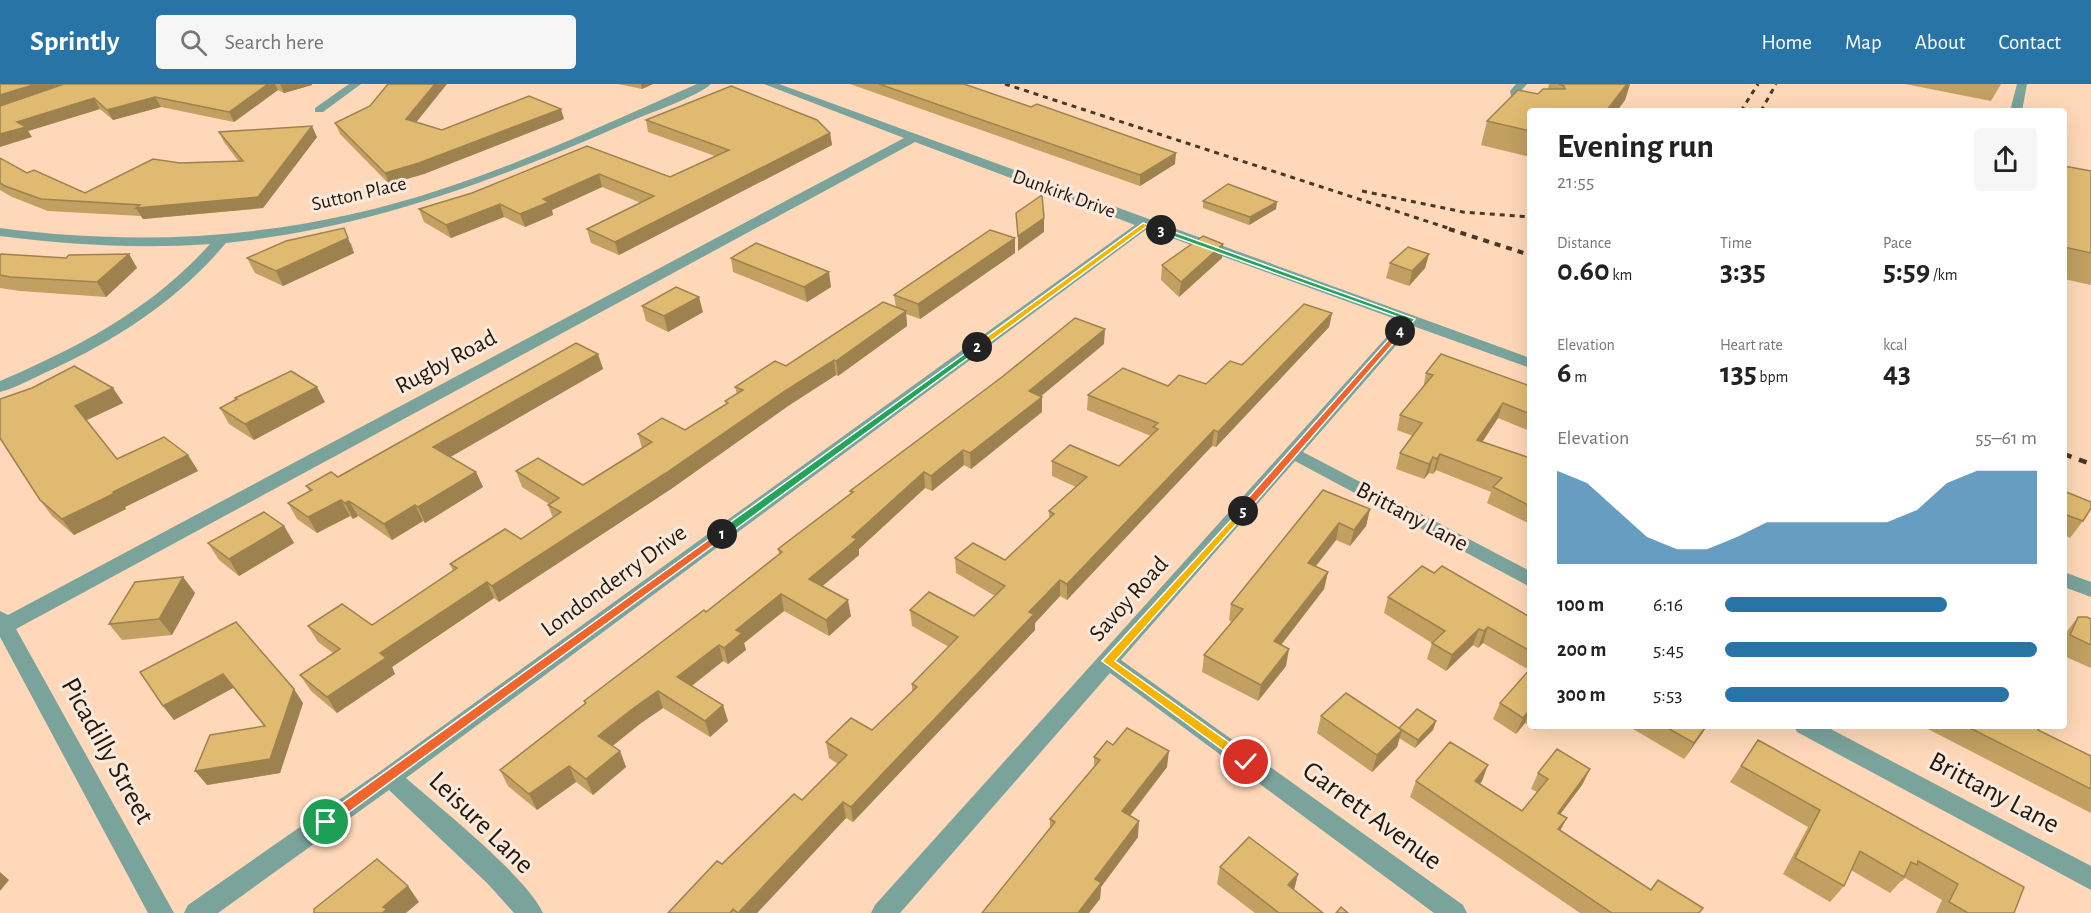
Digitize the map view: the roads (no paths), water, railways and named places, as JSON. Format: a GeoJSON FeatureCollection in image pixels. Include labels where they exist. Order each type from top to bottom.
{"type":"FeatureCollection","features":[{"type":"Feature","properties":{"kind":"street"},"geometry":{"type":"LineString","coordinates":[[319,110],[356,84]]}},
{"type":"Feature","properties":{"kind":"street","name":"Sutton Place"},"geometry":{"type":"LineString","coordinates":[[0,232],[85,242],[220,241],[340,220],[411,204],[488,177],[706,84]]}},
{"type":"Feature","properties":{"kind":"street","name":"Dunkirk Drive"},"geometry":{"type":"LineString","coordinates":[[769,84],[1145,224],[1527,362]]}},
{"type":"Feature","properties":{"kind":"street"},"geometry":{"type":"LineString","coordinates":[[1521,84],[1515,92],[1516,98],[1542,108]]}},
{"type":"Feature","properties":{"kind":"street"},"geometry":{"type":"LineString","coordinates":[[2017,108],[2022,84]]}},
{"type":"Feature","properties":{"kind":"street","name":"Rugby Road"},"geometry":{"type":"LineString","coordinates":[[2,624],[914,138]]}},
{"type":"Feature","properties":{"kind":"street","name":"Londonderry Drive"},"geometry":{"type":"LineString","coordinates":[[197,913],[390,777],[1145,224]]}},
{"type":"Feature","properties":{"kind":"street"},"geometry":{"type":"LineString","coordinates":[[0,387],[84,348],[128,323],[187,278],[220,241]]}},
{"type":"Feature","properties":{"kind":"street","name":"Savoy Road"},"geometry":{"type":"LineString","coordinates":[[884,913],[1411,319]]}},
{"type":"Feature","properties":{"kind":"street","name":"Brittany Lane"},"geometry":{"type":"LineString","coordinates":[[1293,454],[1527,578]]}},
{"type":"Feature","properties":{"kind":"street"},"geometry":{"type":"LineString","coordinates":[[2067,580],[2091,590]]}},
{"type":"Feature","properties":{"kind":"street","name":"Picadilly Street"},"geometry":{"type":"LineString","coordinates":[[2,624],[161,913]]}},
{"type":"Feature","properties":{"kind":"street","name":"Garrett Avenue"},"geometry":{"type":"LineString","coordinates":[[1108,661],[1454,913]]}},
{"type":"Feature","properties":{"kind":"street","name":"Brittany Lane"},"geometry":{"type":"LineString","coordinates":[[1811,729],[2091,879]]}},
{"type":"Feature","properties":{"kind":"street","name":"Leisure Lane"},"geometry":{"type":"LineString","coordinates":[[390,777],[496,876],[530,913]]}},
{"type":"Feature","properties":{"kind":"railway"},"geometry":{"type":"LineString","coordinates":[[1005,84],[1454,230]]}},
{"type":"Feature","properties":{"kind":"railway"},"geometry":{"type":"LineString","coordinates":[[1743,108],[1758,84]]}},
{"type":"Feature","properties":{"kind":"railway"},"geometry":{"type":"LineString","coordinates":[[1763,108],[1776,84]]}},
{"type":"Feature","properties":{"kind":"railway"},"geometry":{"type":"LineString","coordinates":[[1362,191],[1463,212],[1527,217]]}},
{"type":"Feature","properties":{"kind":"railway"},"geometry":{"type":"LineString","coordinates":[[1449,229],[1527,254]]}},
{"type":"Feature","properties":{"kind":"railway"},"geometry":{"type":"LineString","coordinates":[[2067,455],[2091,464]]}}]}
